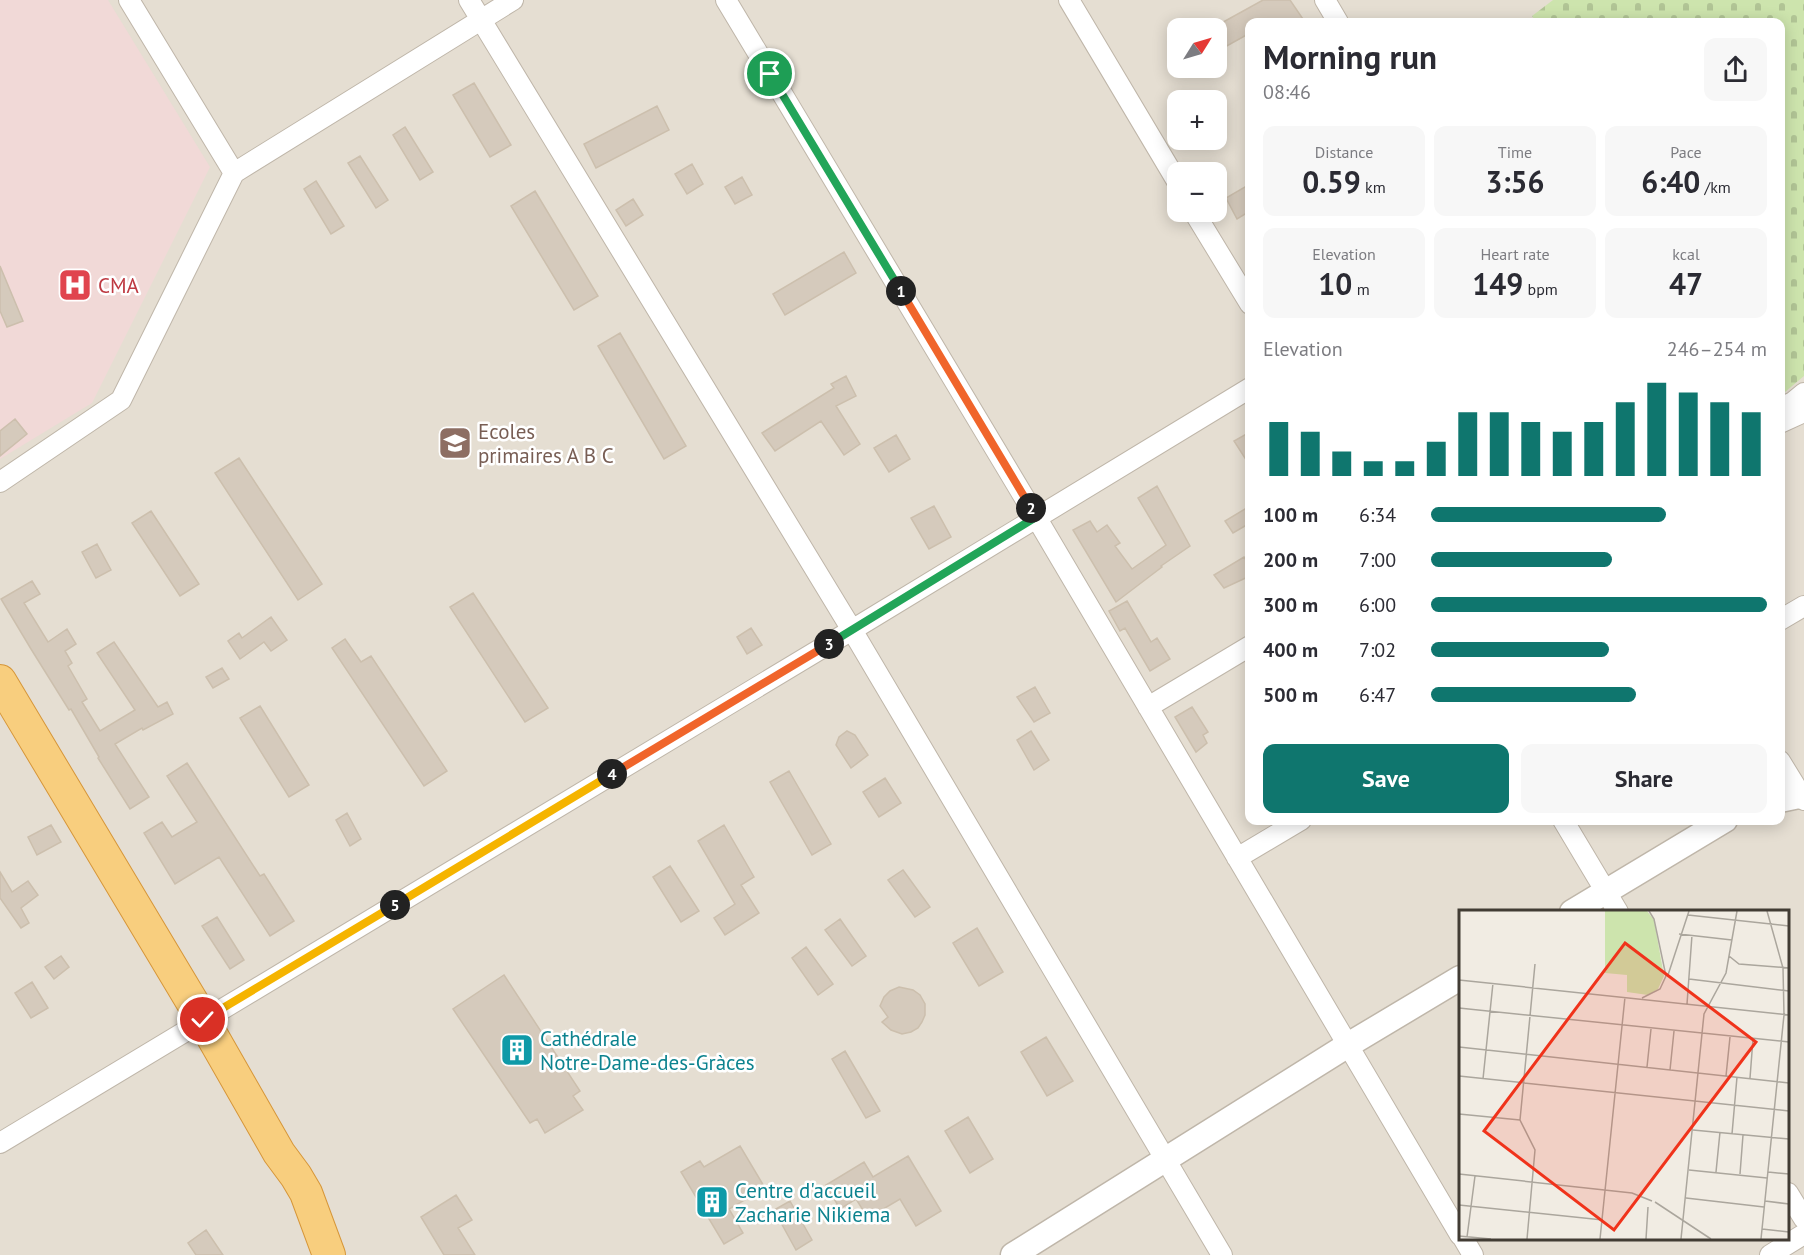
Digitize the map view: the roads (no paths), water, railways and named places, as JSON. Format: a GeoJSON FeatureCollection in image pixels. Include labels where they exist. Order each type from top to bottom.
{"type":"FeatureCollection","features":[{"type":"Feature","properties":{"kind":"highway"},"geometry":{"type":"LineString","coordinates":[[0,681],[203,1020],[279,1153],[306,1193],[329,1255]]}},
{"type":"Feature","properties":{"kind":"highway"},"geometry":{"type":"LineString","coordinates":[[279,1153],[281,1173],[308,1255]]}},
{"type":"Feature","properties":{"kind":"street"},"geometry":{"type":"LineString","coordinates":[[129,0],[234,173]]}},
{"type":"Feature","properties":{"kind":"street"},"geometry":{"type":"LineString","coordinates":[[468,0],[852,630],[1222,1255]]}},
{"type":"Feature","properties":{"kind":"street"},"geometry":{"type":"LineString","coordinates":[[0,482],[121,400],[234,173],[513,0]]}},
{"type":"Feature","properties":{"kind":"street"},"geometry":{"type":"LineString","coordinates":[[726,0],[1459,1231]]}},
{"type":"Feature","properties":{"kind":"street"},"geometry":{"type":"LineString","coordinates":[[1069,0],[1167,165]]}},
{"type":"Feature","properties":{"kind":"street"},"geometry":{"type":"LineString","coordinates":[[1324,0],[1335,18]]}},
{"type":"Feature","properties":{"kind":"street"},"geometry":{"type":"LineString","coordinates":[[1200,222],[1245,296]]}},
{"type":"Feature","properties":{"kind":"street"},"geometry":{"type":"LineString","coordinates":[[1,1140],[852,630],[1245,391]]}},
{"type":"Feature","properties":{"kind":"street"},"geometry":{"type":"LineString","coordinates":[[1785,406],[1804,393]]}},
{"type":"Feature","properties":{"kind":"street"},"geometry":{"type":"LineString","coordinates":[[1785,421],[1804,412]]}},
{"type":"Feature","properties":{"kind":"street"},"geometry":{"type":"LineString","coordinates":[[1785,617],[1804,606]]}},
{"type":"Feature","properties":{"kind":"street"},"geometry":{"type":"LineString","coordinates":[[1148,707],[1245,649]]}},
{"type":"Feature","properties":{"kind":"street"},"geometry":{"type":"LineString","coordinates":[[1785,772],[1797,798]]}},
{"type":"Feature","properties":{"kind":"street"},"geometry":{"type":"LineString","coordinates":[[1238,858],[1293,825]]}},
{"type":"Feature","properties":{"kind":"street"},"geometry":{"type":"LineString","coordinates":[[1566,825],[1612,901]]}},
{"type":"Feature","properties":{"kind":"street"},"geometry":{"type":"LineString","coordinates":[[1579,910],[1612,901],[1718,825]]}},
{"type":"Feature","properties":{"kind":"street"},"geometry":{"type":"LineString","coordinates":[[1013,1255],[1459,979]]}},
{"type":"Feature","properties":{"kind":"street"},"geometry":{"type":"LineString","coordinates":[[1789,1195],[1804,1219]]}},
{"type":"Feature","properties":{"kind":"street"},"geometry":{"type":"LineString","coordinates":[[1770,1255],[1804,1234]]}},
{"type":"Feature","properties":{"kind":"street"},"geometry":{"type":"LineString","coordinates":[[1464,1240],[1473,1255]]}},
{"type":"Feature","properties":{"kind":"place","name":"CMA"},"geometry":{"type":"Point","coordinates":[75,285]}},
{"type":"Feature","properties":{"kind":"place","name":"Ecoles primaires A B C"},"geometry":{"type":"Point","coordinates":[455,443]}},
{"type":"Feature","properties":{"kind":"place","name":"Cathédrale Notre-Dame-des-Gràces"},"geometry":{"type":"Point","coordinates":[517,1050]}},
{"type":"Feature","properties":{"kind":"place","name":"Centre d'accueil Zacharie Nikiema"},"geometry":{"type":"Point","coordinates":[712,1202]}}]}
